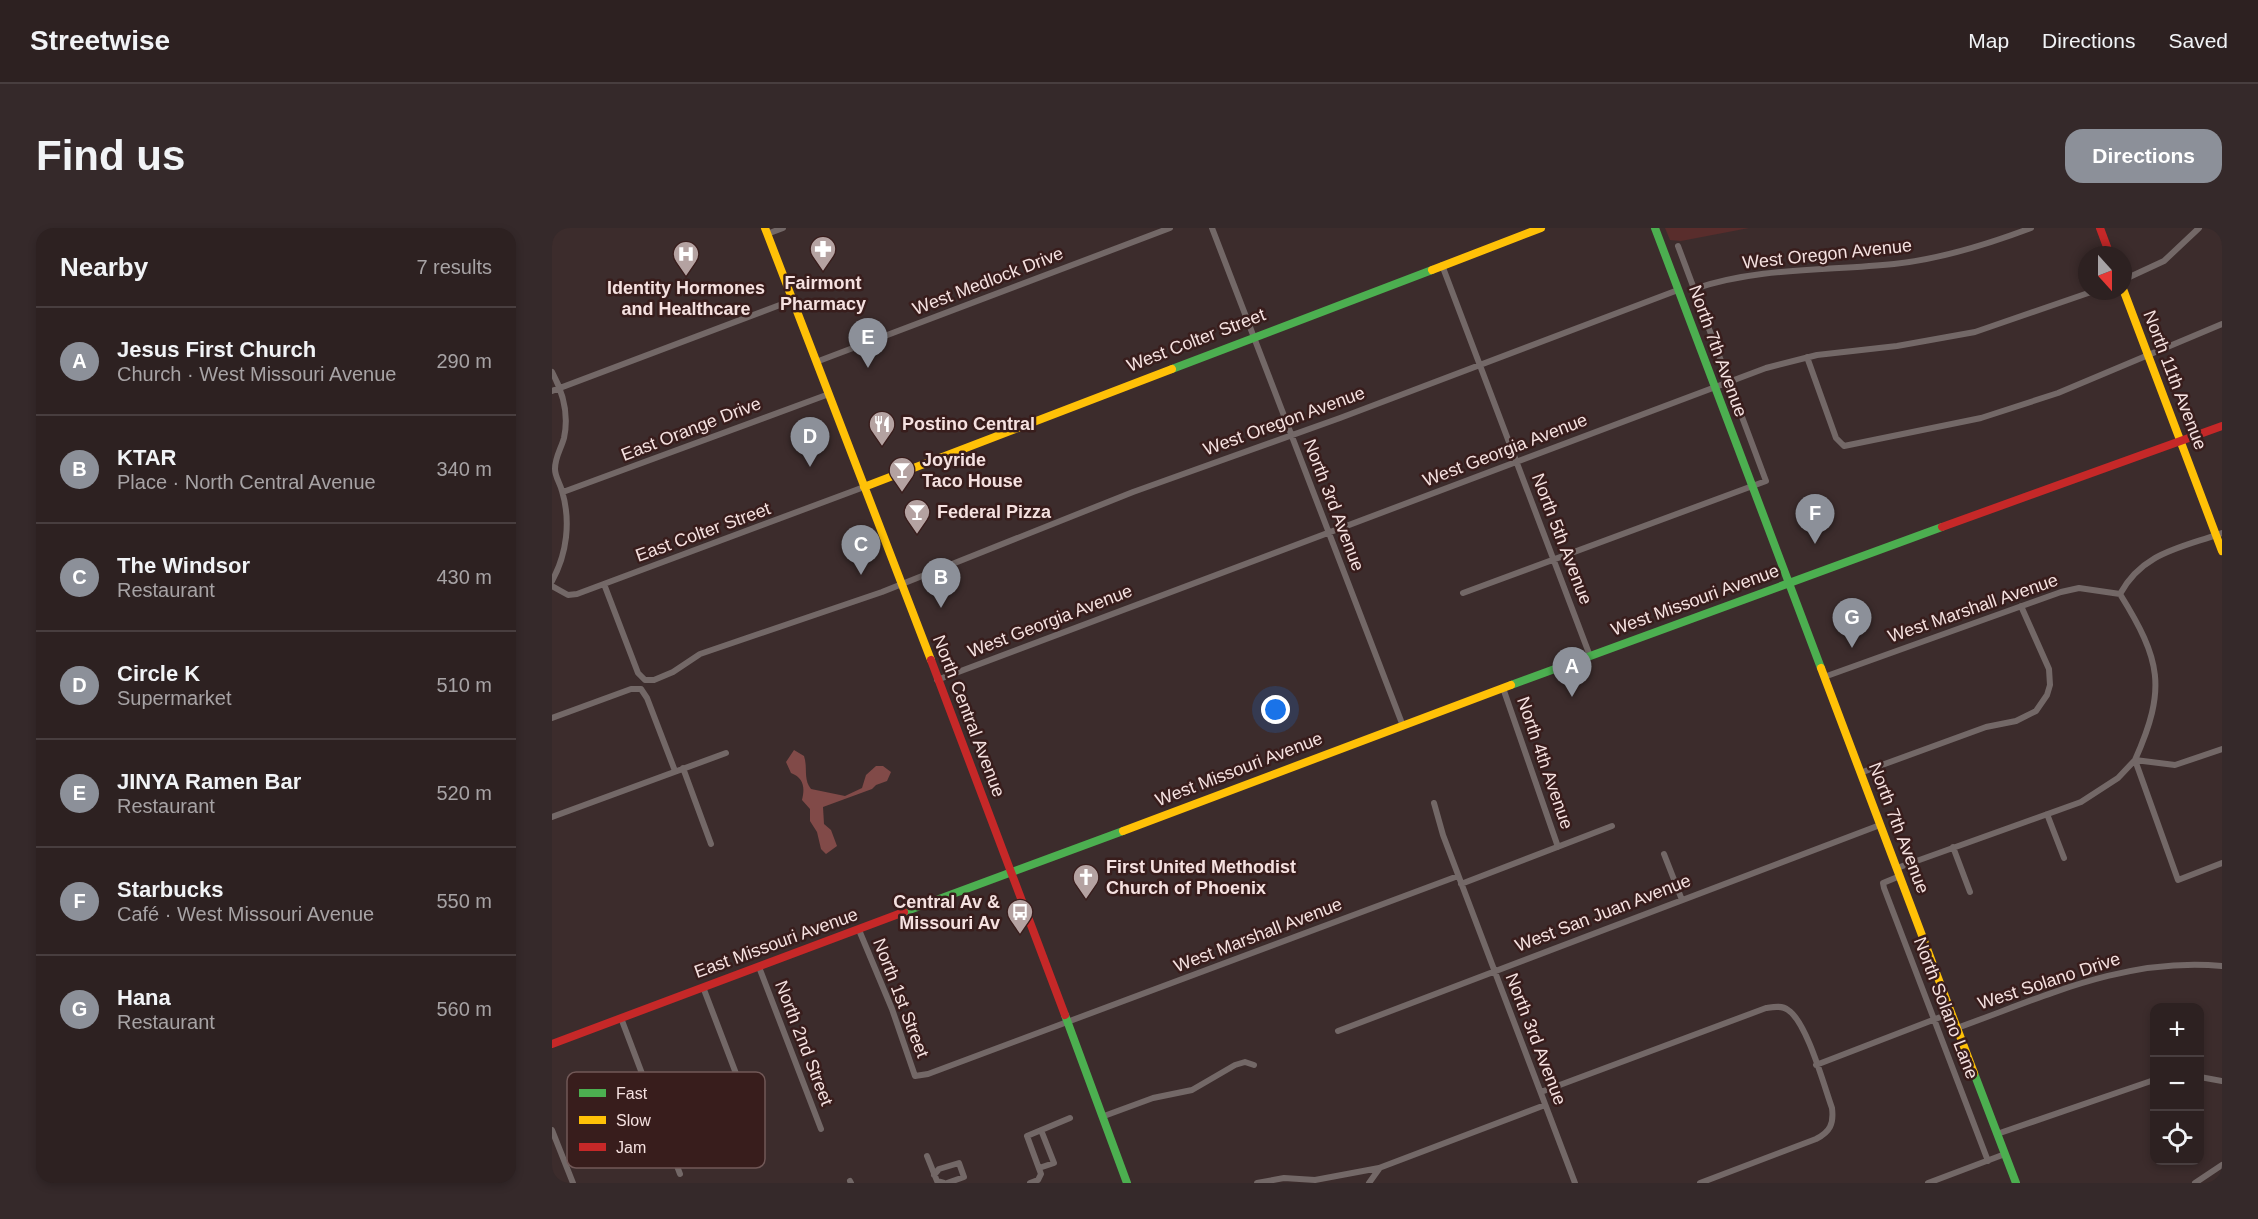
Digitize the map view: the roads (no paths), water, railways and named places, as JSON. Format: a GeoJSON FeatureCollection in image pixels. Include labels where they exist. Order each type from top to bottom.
{"type":"FeatureCollection","features":[{"type":"Feature","properties":{"kind":"main road","name":"West Colter Street"},"geometry":{"type":"LineString","coordinates":[[864,486],[1541,228]]}},
{"type":"Feature","properties":{"kind":"main road","name":"North 7th Avenue"},"geometry":{"type":"LineString","coordinates":[[1654,228],[2016,1183]]}},
{"type":"Feature","properties":{"kind":"main road"},"geometry":{"type":"LineString","coordinates":[[2100,228],[2107,246]]}},
{"type":"Feature","properties":{"kind":"main road","name":"North Central Avenue"},"geometry":{"type":"LineString","coordinates":[[766,231],[1069,1022],[1127,1183]]}},
{"type":"Feature","properties":{"kind":"main road","name":"North 11th Avenue"},"geometry":{"type":"LineString","coordinates":[[2128,300],[2219,534],[2222,551]]}},
{"type":"Feature","properties":{"kind":"main road","name":"West Missouri Avenue"},"geometry":{"type":"LineString","coordinates":[[1012,873],[1503,688],[2222,426]]}},
{"type":"Feature","properties":{"kind":"main road","name":"East Missouri Avenue"},"geometry":{"type":"LineString","coordinates":[[552,1044],[1012,873]]}},
{"type":"Feature","properties":{"kind":"street"},"geometry":{"type":"LineString","coordinates":[[766,231],[783,228]]}},
{"type":"Feature","properties":{"kind":"street","name":"West Medlock Drive"},"geometry":{"type":"LineString","coordinates":[[816,362],[1170,228]]}},
{"type":"Feature","properties":{"kind":"street","name":"North 3rd Avenue"},"geometry":{"type":"LineString","coordinates":[[1212,228],[1403,726]]}},
{"type":"Feature","properties":{"kind":"street","name":"West Oregon Avenue"},"geometry":{"type":"LineString","coordinates":[[1694,289],[1781,271],[1916,261],[1977,247],[2031,228]]}},
{"type":"Feature","properties":{"kind":"street"},"geometry":{"type":"LineString","coordinates":[[2132,276],[2164,261],[2199,228]]}},
{"type":"Feature","properties":{"kind":"street","name":"North 7th Avenue"},"geometry":{"type":"LineString","coordinates":[[1678,246],[1766,478],[1763,484],[1751,484]]}},
{"type":"Feature","properties":{"kind":"street","name":"North 5th Avenue"},"geometry":{"type":"LineString","coordinates":[[1442,265],[1590,656]]}},
{"type":"Feature","properties":{"kind":"street","name":"West Oregon Avenue"},"geometry":{"type":"LineString","coordinates":[[604,584],[638,673],[645,680],[667,675],[693,657],[836,609],[1133,492],[1678,290]]}},
{"type":"Feature","properties":{"kind":"street","name":"West Georgia Avenue"},"geometry":{"type":"LineString","coordinates":[[937,680],[1730,381],[1807,357],[1935,341],[1975,332],[2017,320],[2078,297]]}},
{"type":"Feature","properties":{"kind":"street"},"geometry":{"type":"LineString","coordinates":[[552,391],[793,300]]}},
{"type":"Feature","properties":{"kind":"street"},"geometry":{"type":"LineString","coordinates":[[1807,357],[1836,438],[1844,446],[1981,418],[2058,393],[2149,357],[2222,324]]}},
{"type":"Feature","properties":{"kind":"street"},"geometry":{"type":"LineString","coordinates":[[552,372],[561,388],[566,416],[564,439],[555,461],[554,474],[563,492],[566,543],[552,581]]}},
{"type":"Feature","properties":{"kind":"street","name":"East Orange Drive"},"geometry":{"type":"LineString","coordinates":[[563,492],[829,394]]}},
{"type":"Feature","properties":{"kind":"street"},"geometry":{"type":"LineString","coordinates":[[1463,593],[1751,484]]}},
{"type":"Feature","properties":{"kind":"street","name":"East Colter Street"},"geometry":{"type":"LineString","coordinates":[[552,586],[563,593],[572,595],[864,486]]}},
{"type":"Feature","properties":{"kind":"street"},"geometry":{"type":"LineString","coordinates":[[1898,872],[1953,848],[2094,795],[2118,778],[2135,760],[2151,724],[2156,686],[2143,633],[2120,594],[2128,579],[2147,561],[2219,534]]}},
{"type":"Feature","properties":{"kind":"street","name":"West Marshall Avenue"},"geometry":{"type":"LineString","coordinates":[[1824,677],[2021,606],[2079,588],[2120,594]]}},
{"type":"Feature","properties":{"kind":"street"},"geometry":{"type":"LineString","coordinates":[[1860,773],[1986,727],[2026,717],[2043,704],[2050,685],[2049,669],[2021,606]]}},
{"type":"Feature","properties":{"kind":"street"},"geometry":{"type":"LineString","coordinates":[[552,718],[631,688],[641,688],[675,771]]}},
{"type":"Feature","properties":{"kind":"street","name":"North 4th Avenue"},"geometry":{"type":"LineString","coordinates":[[1503,688],[1558,847]]}},
{"type":"Feature","properties":{"kind":"street"},"geometry":{"type":"LineString","coordinates":[[2135,760],[2175,765],[2222,749]]}},
{"type":"Feature","properties":{"kind":"street"},"geometry":{"type":"LineString","coordinates":[[552,817],[726,753]]}},
{"type":"Feature","properties":{"kind":"street"},"geometry":{"type":"LineString","coordinates":[[2135,760],[2178,880],[2222,863]]}},
{"type":"Feature","properties":{"kind":"street"},"geometry":{"type":"LineString","coordinates":[[683,768],[711,844]]}},
{"type":"Feature","properties":{"kind":"street","name":"North 3rd Avenue"},"geometry":{"type":"LineString","coordinates":[[1434,803],[1458,876],[1575,1183]]}},
{"type":"Feature","properties":{"kind":"street"},"geometry":{"type":"LineString","coordinates":[[2047,814],[2064,858]]}},
{"type":"Feature","properties":{"kind":"street","name":"West San Juan Avenue"},"geometry":{"type":"LineString","coordinates":[[1338,1031],[1880,825]]}},
{"type":"Feature","properties":{"kind":"street"},"geometry":{"type":"LineString","coordinates":[[1461,884],[1612,826]]}},
{"type":"Feature","properties":{"kind":"street"},"geometry":{"type":"LineString","coordinates":[[1953,848],[1970,892]]}},
{"type":"Feature","properties":{"kind":"street"},"geometry":{"type":"LineString","coordinates":[[1664,854],[1682,900]]}},
{"type":"Feature","properties":{"kind":"street","name":"North Solano Lane"},"geometry":{"type":"LineString","coordinates":[[1898,872],[1883,883],[1884,888],[1988,1161]]}},
{"type":"Feature","properties":{"kind":"street","name":"West Marshall Avenue"},"geometry":{"type":"LineString","coordinates":[[915,1076],[928,1074],[1458,876]]}},
{"type":"Feature","properties":{"kind":"street","name":"North 1st Street"},"geometry":{"type":"LineString","coordinates":[[859,930],[892,1009],[915,1076]]}},
{"type":"Feature","properties":{"kind":"street","name":"West Solano Drive"},"geometry":{"type":"LineString","coordinates":[[1957,1028],[2096,978],[2127,970],[2191,963],[2222,966]]}},
{"type":"Feature","properties":{"kind":"street","name":"North 2nd Street"},"geometry":{"type":"LineString","coordinates":[[759,967],[821,1129]]}},
{"type":"Feature","properties":{"kind":"street"},"geometry":{"type":"LineString","coordinates":[[704,987],[736,1072]]}},
{"type":"Feature","properties":{"kind":"street"},"geometry":{"type":"LineString","coordinates":[[1541,1092],[1766,1008],[1784,1007],[1797,1018],[1832,1108],[1833,1117],[1828,1132],[1816,1139],[1700,1183]]}},
{"type":"Feature","properties":{"kind":"street"},"geometry":{"type":"LineString","coordinates":[[1816,1065],[1952,1013]]}},
{"type":"Feature","properties":{"kind":"street"},"geometry":{"type":"LineString","coordinates":[[621,1018],[641,1072]]}},
{"type":"Feature","properties":{"kind":"street"},"geometry":{"type":"LineString","coordinates":[[1104,1116],[1154,1098],[1192,1090],[1235,1065],[1245,1062],[1254,1065]]}},
{"type":"Feature","properties":{"kind":"street"},"geometry":{"type":"LineString","coordinates":[[2204,1078],[2222,1082]]}},
{"type":"Feature","properties":{"kind":"street"},"geometry":{"type":"LineString","coordinates":[[1997,1134],[2150,1081]]}},
{"type":"Feature","properties":{"kind":"street"},"geometry":{"type":"LineString","coordinates":[[1257,1183],[1284,1178],[1317,1182],[1380,1168],[1545,1105]]}},
{"type":"Feature","properties":{"kind":"street"},"geometry":{"type":"LineString","coordinates":[[1030,1183],[1038,1180],[1041,1174],[1027,1136],[1070,1118]]}},
{"type":"Feature","properties":{"kind":"street"},"geometry":{"type":"LineString","coordinates":[[552,1130],[567,1168]]}},
{"type":"Feature","properties":{"kind":"street"},"geometry":{"type":"LineString","coordinates":[[1039,1168],[1054,1163],[1041,1130]]}},
{"type":"Feature","properties":{"kind":"street"},"geometry":{"type":"LineString","coordinates":[[1928,1183],[2005,1154]]}},
{"type":"Feature","properties":{"kind":"street"},"geometry":{"type":"LineString","coordinates":[[927,1156],[934,1175],[937,1181],[945,1183],[964,1177],[959,1163],[939,1169],[934,1175]]}},
{"type":"Feature","properties":{"kind":"street"},"geometry":{"type":"LineString","coordinates":[[2195,1183],[2222,1165]]}},
{"type":"Feature","properties":{"kind":"street"},"geometry":{"type":"LineString","coordinates":[[567,1168],[573,1183]]}},
{"type":"Feature","properties":{"kind":"street"},"geometry":{"type":"LineString","coordinates":[[678,1168],[680,1174]]}},
{"type":"Feature","properties":{"kind":"street"},"geometry":{"type":"LineString","coordinates":[[1369,1183],[1380,1168]]}},
{"type":"Feature","properties":{"kind":"place","name":"Fairmont Pharmacy"},"geometry":{"type":"Point","coordinates":[823,272]}},
{"type":"Feature","properties":{"kind":"place","name":"Identity Hormones and Healthcare"},"geometry":{"type":"Point","coordinates":[686,277]}},
{"type":"Feature","properties":{"kind":"place","name":"JINYA Ramen Bar"},"geometry":{"type":"Point","coordinates":[868,368]}},
{"type":"Feature","properties":{"kind":"place","name":"Postino Central"},"geometry":{"type":"Point","coordinates":[882,447]}},
{"type":"Feature","properties":{"kind":"place","name":"Circle K"},"geometry":{"type":"Point","coordinates":[810,467]}},
{"type":"Feature","properties":{"kind":"place","name":"Joyride Taco House"},"geometry":{"type":"Point","coordinates":[902,493]}},
{"type":"Feature","properties":{"kind":"place","name":"Federal Pizza"},"geometry":{"type":"Point","coordinates":[917,535]}},
{"type":"Feature","properties":{"kind":"place","name":"Starbucks"},"geometry":{"type":"Point","coordinates":[1815,544]}},
{"type":"Feature","properties":{"kind":"place","name":"The Windsor"},"geometry":{"type":"Point","coordinates":[861,575]}},
{"type":"Feature","properties":{"kind":"place","name":"KTAR"},"geometry":{"type":"Point","coordinates":[941,608]}},
{"type":"Feature","properties":{"kind":"place","name":"Hana"},"geometry":{"type":"Point","coordinates":[1852,648]}},
{"type":"Feature","properties":{"kind":"place","name":"Jesus First Church"},"geometry":{"type":"Point","coordinates":[1572,697]}},
{"type":"Feature","properties":{"kind":"place","name":"First United Methodist Church of Phoenix"},"geometry":{"type":"Point","coordinates":[1086,900]}},
{"type":"Feature","properties":{"kind":"place","name":"Central Av & Missouri Av"},"geometry":{"type":"Point","coordinates":[1020,935]}}]}
